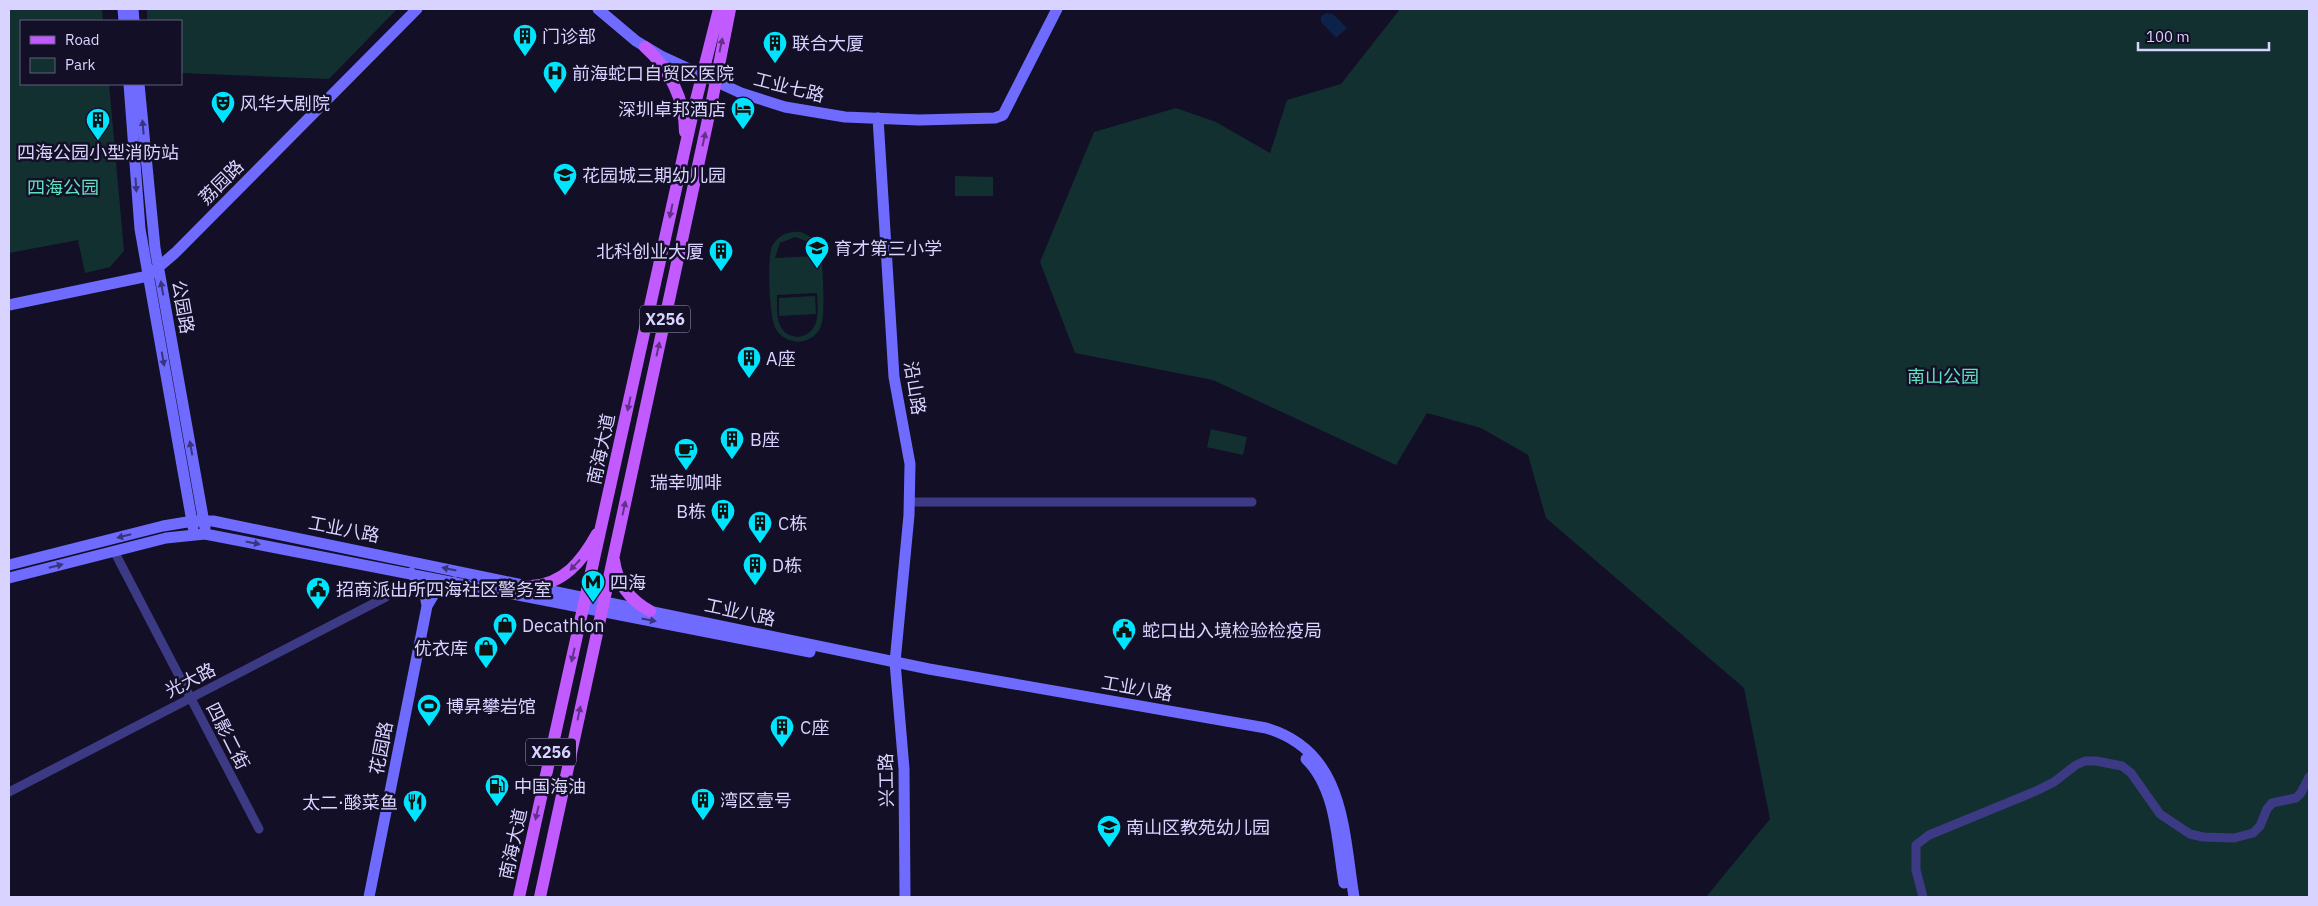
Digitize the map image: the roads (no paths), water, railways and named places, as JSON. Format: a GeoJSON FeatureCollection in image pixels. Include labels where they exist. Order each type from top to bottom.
{"type":"FeatureCollection","features":[{"type":"Feature","properties":{"kind":"main road","name":"南海大道"},"geometry":{"type":"LineString","coordinates":[[519,897],[686,146],[719,9]]}},
{"type":"Feature","properties":{"kind":"main road","name":"南海大道"},"geometry":{"type":"LineString","coordinates":[[540,897],[730,9]]}},
{"type":"Feature","properties":{"kind":"main road"},"geometry":{"type":"LineString","coordinates":[[645,47],[658,60],[675,87],[686,124],[686,146]]}},
{"type":"Feature","properties":{"kind":"main road"},"geometry":{"type":"LineString","coordinates":[[531,586],[553,581],[571,570],[602,525]]}},
{"type":"Feature","properties":{"kind":"main road"},"geometry":{"type":"LineString","coordinates":[[614,555],[616,570],[622,585],[632,597],[650,611]]}},
{"type":"Feature","properties":{"kind":"street","name":"荔园路"},"geometry":{"type":"LineString","coordinates":[[9,304],[148,276],[159,268],[416,9]]}},
{"type":"Feature","properties":{"kind":"street","name":"工业七路"},"geometry":{"type":"LineString","coordinates":[[598,9],[645,47],[702,76],[741,93],[784,107],[825,115],[928,120],[995,118],[1006,111],[1057,9]]}},
{"type":"Feature","properties":{"kind":"street","name":"公园路"},"geometry":{"type":"LineString","coordinates":[[128,85],[138,213],[148,276],[194,497]]}},
{"type":"Feature","properties":{"kind":"street","name":"公园路"},"geometry":{"type":"LineString","coordinates":[[139,85],[150,205],[200,534]]}},
{"type":"Feature","properties":{"kind":"street","name":"沿山路"},"geometry":{"type":"LineString","coordinates":[[878,118],[894,376],[910,464],[910,502],[895,665]]}},
{"type":"Feature","properties":{"kind":"street"},"geometry":{"type":"LineString","coordinates":[[172,525],[184,514],[194,497],[227,524]]}},
{"type":"Feature","properties":{"kind":"street"},"geometry":{"type":"LineString","coordinates":[[910,502],[1252,502]]}},
{"type":"Feature","properties":{"kind":"street","name":"工业八路"},"geometry":{"type":"LineString","coordinates":[[9,565],[172,525],[198,521],[227,524],[531,586],[585,602]]}},
{"type":"Feature","properties":{"kind":"street","name":"工业八路"},"geometry":{"type":"LineString","coordinates":[[9,578],[166,538],[200,534],[456,582],[585,602],[895,665],[1281,740],[1292,746],[1310,763],[1324,785],[1331,808],[1346,897]]}},
{"type":"Feature","properties":{"kind":"street","name":"四影二街"},"geometry":{"type":"LineString","coordinates":[[114,551],[258,829]]}},
{"type":"Feature","properties":{"kind":"street","name":"花园路"},"geometry":{"type":"LineString","coordinates":[[411,573],[424,588],[427,606]]}},
{"type":"Feature","properties":{"kind":"street","name":"花园路"},"geometry":{"type":"LineString","coordinates":[[369,897],[427,606],[437,589],[456,582]]}},
{"type":"Feature","properties":{"kind":"street","name":"光大路"},"geometry":{"type":"LineString","coordinates":[[9,792],[386,597]]}},
{"type":"Feature","properties":{"kind":"street","name":"工业八路"},"geometry":{"type":"LineString","coordinates":[[603,606],[650,611],[895,665],[1266,728],[1283,733],[1296,740],[1316,758],[1331,781],[1339,807],[1354,897]]}},
{"type":"Feature","properties":{"kind":"street","name":"兴工路"},"geometry":{"type":"LineString","coordinates":[[895,665],[904,769],[905,897]]}},
{"type":"Feature","properties":{"kind":"street"},"geometry":{"type":"LineString","coordinates":[[1923,897],[1914,860],[1916,845],[1921,840],[2036,791],[2054,782],[2076,765],[2085,761],[2122,766],[2131,773],[2160,814],[2190,834],[2203,838],[2234,838],[2252,834],[2260,826],[2267,809],[2272,803],[2296,798],[2301,793],[2309,777]]}},
{"type":"Feature","properties":{"kind":"water"},"geometry":{"type":"Polygon","coordinates":[[[1326,13],[1333,14],[1347,28],[1336,38],[1321,22],[1321,16],[1326,13]]]}},
{"type":"Feature","properties":{"kind":"place","name":"门诊部"},"geometry":{"type":"Point","coordinates":[525,57]}},
{"type":"Feature","properties":{"kind":"place","name":"联合大厦"},"geometry":{"type":"Point","coordinates":[775,64]}},
{"type":"Feature","properties":{"kind":"place","name":"前海蛇口自贸区医院"},"geometry":{"type":"Point","coordinates":[555,94]}},
{"type":"Feature","properties":{"kind":"place","name":"风华大剧院"},"geometry":{"type":"Point","coordinates":[223,124]}},
{"type":"Feature","properties":{"kind":"place","name":"深圳卓邦酒店"},"geometry":{"type":"Point","coordinates":[743,130]}},
{"type":"Feature","properties":{"kind":"place","name":"四海公园小型消防站"},"geometry":{"type":"Point","coordinates":[98,141]}},
{"type":"Feature","properties":{"kind":"place","name":"花园城三期幼儿园"},"geometry":{"type":"Point","coordinates":[565,196]}},
{"type":"Feature","properties":{"kind":"place","name":"育才第三小学"},"geometry":{"type":"Point","coordinates":[817,269]}},
{"type":"Feature","properties":{"kind":"place","name":"北科创业大厦"},"geometry":{"type":"Point","coordinates":[721,272]}},
{"type":"Feature","properties":{"kind":"place","name":"A座"},"geometry":{"type":"Point","coordinates":[749,379]}},
{"type":"Feature","properties":{"kind":"place","name":"B座"},"geometry":{"type":"Point","coordinates":[732,460]}},
{"type":"Feature","properties":{"kind":"place","name":"瑞幸咖啡"},"geometry":{"type":"Point","coordinates":[686,471]}},
{"type":"Feature","properties":{"kind":"place","name":"B栋"},"geometry":{"type":"Point","coordinates":[723,532]}},
{"type":"Feature","properties":{"kind":"place","name":"C栋"},"geometry":{"type":"Point","coordinates":[760,544]}},
{"type":"Feature","properties":{"kind":"place","name":"D栋"},"geometry":{"type":"Point","coordinates":[755,586]}},
{"type":"Feature","properties":{"kind":"place","name":"四海"},"geometry":{"type":"Point","coordinates":[593,603]}},
{"type":"Feature","properties":{"kind":"place","name":"招商派出所四海社区警务室"},"geometry":{"type":"Point","coordinates":[318,610]}},
{"type":"Feature","properties":{"kind":"place","name":"Decathlon"},"geometry":{"type":"Point","coordinates":[505,646]}},
{"type":"Feature","properties":{"kind":"place","name":"蛇口出入境检验检疫局"},"geometry":{"type":"Point","coordinates":[1124,651]}},
{"type":"Feature","properties":{"kind":"place","name":"优衣库"},"geometry":{"type":"Point","coordinates":[486,669]}},
{"type":"Feature","properties":{"kind":"place","name":"博昇攀岩馆"},"geometry":{"type":"Point","coordinates":[429,727]}},
{"type":"Feature","properties":{"kind":"place","name":"C座"},"geometry":{"type":"Point","coordinates":[782,748]}},
{"type":"Feature","properties":{"kind":"place","name":"中国海油"},"geometry":{"type":"Point","coordinates":[497,807]}},
{"type":"Feature","properties":{"kind":"place","name":"湾区壹号"},"geometry":{"type":"Point","coordinates":[703,821]}},
{"type":"Feature","properties":{"kind":"place","name":"太二·酸菜鱼"},"geometry":{"type":"Point","coordinates":[415,823]}},
{"type":"Feature","properties":{"kind":"place","name":"南山区教苑幼儿园"},"geometry":{"type":"Point","coordinates":[1109,848]}},
{"type":"Feature","properties":{"kind":"park label","name":"四海公园"},"geometry":{"type":"Point","coordinates":[63,187]}},
{"type":"Feature","properties":{"kind":"park label","name":"南山公园"},"geometry":{"type":"Point","coordinates":[1943,376]}}]}
